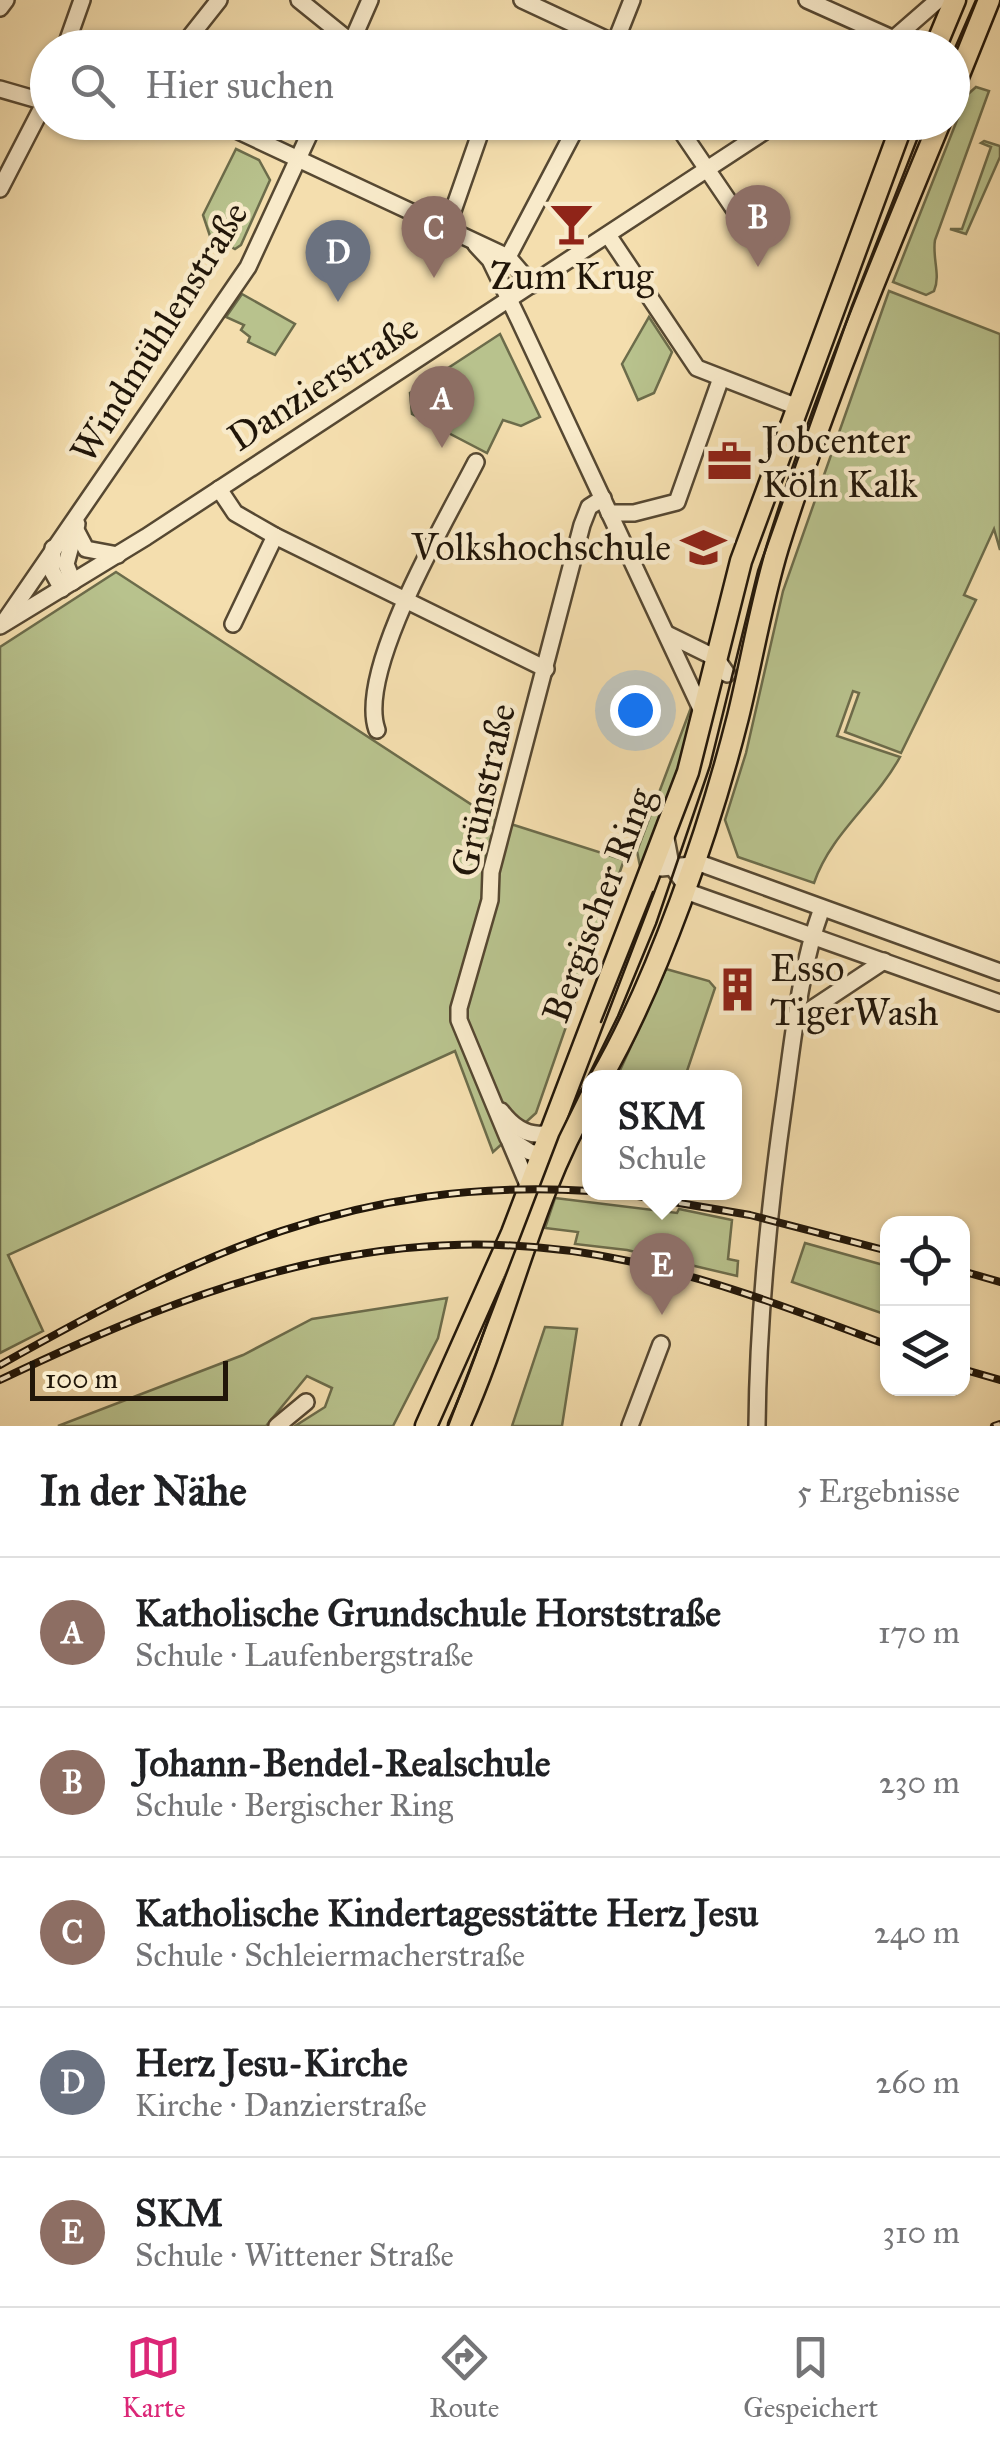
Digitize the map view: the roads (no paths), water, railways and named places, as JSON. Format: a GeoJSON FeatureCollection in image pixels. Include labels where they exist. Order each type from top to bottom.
{"type":"FeatureCollection","features":[{"type":"Feature","properties":{"kind":"main road"},"geometry":{"type":"LineString","coordinates":[[970,47],[990,0]]}},
{"type":"Feature","properties":{"kind":"main road"},"geometry":{"type":"LineString","coordinates":[[937,30],[940,1]]}},
{"type":"Feature","properties":{"kind":"main road","name":"Bergischer Ring"},"geometry":{"type":"LineString","coordinates":[[605,1070],[625,1034],[683,886],[681,864],[723,771],[725,672],[741,561],[896,140]]}},
{"type":"Feature","properties":{"kind":"main road"},"geometry":{"type":"LineString","coordinates":[[910,190],[920,144],[916,140]]}},
{"type":"Feature","properties":{"kind":"main road"},"geometry":{"type":"LineString","coordinates":[[910,190],[932,140]]}},
{"type":"Feature","properties":{"kind":"main road","name":"Bergischer Ring"},"geometry":{"type":"LineString","coordinates":[[549,1151],[645,877],[666,829],[702,712],[725,672],[778,547],[910,190]]}},
{"type":"Feature","properties":{"kind":"main road"},"geometry":{"type":"LineString","coordinates":[[426,1426],[529,1187],[549,1151],[582,1108]]}},
{"type":"Feature","properties":{"kind":"main road"},"geometry":{"type":"LineString","coordinates":[[459,1426],[478,1385],[549,1151]]}},
{"type":"Feature","properties":{"kind":"street"},"geometry":{"type":"LineString","coordinates":[[0,8],[6,0]]}},
{"type":"Feature","properties":{"kind":"street"},"geometry":{"type":"LineString","coordinates":[[71,30],[82,0]]}},
{"type":"Feature","properties":{"kind":"street"},"geometry":{"type":"LineString","coordinates":[[195,30],[219,0]]}},
{"type":"Feature","properties":{"kind":"street"},"geometry":{"type":"LineString","coordinates":[[299,0],[333,30]]}},
{"type":"Feature","properties":{"kind":"street"},"geometry":{"type":"LineString","coordinates":[[357,30],[370,0]]}},
{"type":"Feature","properties":{"kind":"street"},"geometry":{"type":"LineString","coordinates":[[522,0],[586,30]]}},
{"type":"Feature","properties":{"kind":"street"},"geometry":{"type":"LineString","coordinates":[[623,30],[632,0]]}},
{"type":"Feature","properties":{"kind":"street"},"geometry":{"type":"LineString","coordinates":[[807,0],[862,30]]}},
{"type":"Feature","properties":{"kind":"street"},"geometry":{"type":"LineString","coordinates":[[905,30],[940,1]]}},
{"type":"Feature","properties":{"kind":"street"},"geometry":{"type":"LineString","coordinates":[[0,89],[30,96]]}},
{"type":"Feature","properties":{"kind":"street"},"geometry":{"type":"LineString","coordinates":[[0,189],[30,130]]}},
{"type":"Feature","properties":{"kind":"street"},"geometry":{"type":"LineString","coordinates":[[255,140],[508,257],[532,284]]}},
{"type":"Feature","properties":{"kind":"street","name":"Windmühlenstraße"},"geometry":{"type":"LineString","coordinates":[[1,626],[52,548],[77,525],[248,267],[307,140]]}},
{"type":"Feature","properties":{"kind":"street"},"geometry":{"type":"LineString","coordinates":[[446,231],[478,140]]}},
{"type":"Feature","properties":{"kind":"street"},"geometry":{"type":"LineString","coordinates":[[508,257],[570,140]]}},
{"type":"Feature","properties":{"kind":"street"},"geometry":{"type":"LineString","coordinates":[[687,140],[736,212]]}},
{"type":"Feature","properties":{"kind":"street","name":"Danzierstraße"},"geometry":{"type":"LineString","coordinates":[[1,626],[118,555],[752,140]]}},
{"type":"Feature","properties":{"kind":"street"},"geometry":{"type":"LineString","coordinates":[[608,235],[690,361],[721,378],[795,406]]}},
{"type":"Feature","properties":{"kind":"street"},"geometry":{"type":"LineString","coordinates":[[476,245],[490,260],[702,712]]}},
{"type":"Feature","properties":{"kind":"street"},"geometry":{"type":"LineString","coordinates":[[606,505],[634,513],[676,502],[721,378]]}},
{"type":"Feature","properties":{"kind":"street"},"geometry":{"type":"LineString","coordinates":[[376,730],[370,712],[406,599],[476,462]]}},
{"type":"Feature","properties":{"kind":"street"},"geometry":{"type":"LineString","coordinates":[[219,489],[234,513],[275,536],[546,669]]}},
{"type":"Feature","properties":{"kind":"street","name":"Grünstraße"},"geometry":{"type":"LineString","coordinates":[[529,1187],[459,1020],[459,1008],[490,900],[491,872],[582,525],[588,506],[606,505]]}},
{"type":"Feature","properties":{"kind":"street"},"geometry":{"type":"LineString","coordinates":[[77,525],[86,549],[118,555]]}},
{"type":"Feature","properties":{"kind":"street","name":"Windmühlenstraße"},"geometry":{"type":"LineString","coordinates":[[67,586],[66,564],[77,525]]}},
{"type":"Feature","properties":{"kind":"street"},"geometry":{"type":"LineString","coordinates":[[234,624],[275,536]]}},
{"type":"Feature","properties":{"kind":"street"},"geometry":{"type":"LineString","coordinates":[[52,548],[52,571],[67,586]]}},
{"type":"Feature","properties":{"kind":"street"},"geometry":{"type":"LineString","coordinates":[[667,634],[725,672]]}},
{"type":"Feature","properties":{"kind":"street"},"geometry":{"type":"LineString","coordinates":[[674,656],[687,668],[725,672]]}},
{"type":"Feature","properties":{"kind":"street"},"geometry":{"type":"LineString","coordinates":[[666,829],[681,864]]}},
{"type":"Feature","properties":{"kind":"street"},"geometry":{"type":"LineString","coordinates":[[645,877],[681,864],[822,908],[1000,972]]}},
{"type":"Feature","properties":{"kind":"street"},"geometry":{"type":"LineString","coordinates":[[683,886],[691,894],[1000,1003]]}},
{"type":"Feature","properties":{"kind":"street"},"geometry":{"type":"LineString","coordinates":[[757,1426],[758,1316],[795,1020],[812,936],[822,908]]}},
{"type":"Feature","properties":{"kind":"street"},"geometry":{"type":"LineString","coordinates":[[795,1020],[884,962]]}},
{"type":"Feature","properties":{"kind":"street","name":"Grünstraße"},"geometry":{"type":"LineString","coordinates":[[493,1099],[521,1130],[536,1136],[549,1151]]}},
{"type":"Feature","properties":{"kind":"street"},"geometry":{"type":"LineString","coordinates":[[508,1138],[549,1151]]}},
{"type":"Feature","properties":{"kind":"street"},"geometry":{"type":"LineString","coordinates":[[630,1426],[661,1344]]}},
{"type":"Feature","properties":{"kind":"street"},"geometry":{"type":"LineString","coordinates":[[276,1426],[306,1402]]}},
{"type":"Feature","properties":{"kind":"tram line"},"geometry":{"type":"LineString","coordinates":[[963,30],[976,0]]}},
{"type":"Feature","properties":{"kind":"tram line"},"geometry":{"type":"LineString","coordinates":[[591,1070],[656,924],[710,766],[758,571],[852,306],[917,140]]}},
{"type":"Feature","properties":{"kind":"tram line"},"geometry":{"type":"LineString","coordinates":[[601,1022],[653,892]]}},
{"type":"Feature","properties":{"kind":"tram line"},"geometry":{"type":"LineString","coordinates":[[448,1426],[559,1136],[582,1089]]}},
{"type":"Feature","properties":{"kind":"railway"},"geometry":{"type":"LineString","coordinates":[[0,1365],[143,1289],[281,1231],[352,1211],[427,1197],[505,1190],[582,1191]]}},
{"type":"Feature","properties":{"kind":"railway"},"geometry":{"type":"LineString","coordinates":[[661,1200],[750,1215],[880,1249]]}},
{"type":"Feature","properties":{"kind":"railway"},"geometry":{"type":"LineString","coordinates":[[0,1380],[152,1313],[228,1286],[304,1265],[382,1251],[461,1245],[543,1248],[628,1261],[759,1298],[880,1342]]}},
{"type":"Feature","properties":{"kind":"railway"},"geometry":{"type":"LineString","coordinates":[[970,1273],[1000,1282]]}},
{"type":"Feature","properties":{"kind":"railway"},"geometry":{"type":"LineString","coordinates":[[970,1371],[1000,1380]]}},
{"type":"Feature","properties":{"kind":"railway"},"geometry":{"type":"LineString","coordinates":[[994,1426],[1000,1424]]}},
{"type":"Feature","properties":{"kind":"place","name":"Zum Krug"},"geometry":{"type":"Point","coordinates":[572,224]}},
{"type":"Feature","properties":{"kind":"place","name":"Johann-Bendel-Realschule"},"geometry":{"type":"Point","coordinates":[758,267]}},
{"type":"Feature","properties":{"kind":"place","name":"Katholische Kindertagesstätte Herz Jesu"},"geometry":{"type":"Point","coordinates":[434,278]}},
{"type":"Feature","properties":{"kind":"place","name":"Herz Jesu-Kirche"},"geometry":{"type":"Point","coordinates":[338,302]}},
{"type":"Feature","properties":{"kind":"place","name":"Katholische Grundschule Horststraße"},"geometry":{"type":"Point","coordinates":[442,448]}},
{"type":"Feature","properties":{"kind":"place","name":"Jobcenter Köln Kalk"},"geometry":{"type":"Point","coordinates":[729,462]}},
{"type":"Feature","properties":{"kind":"place","name":"Volkshochschule"},"geometry":{"type":"Point","coordinates":[704,547]}},
{"type":"Feature","properties":{"kind":"place","name":"Esso TigerWash"},"geometry":{"type":"Point","coordinates":[737,990]}},
{"type":"Feature","properties":{"kind":"place","name":"SKM"},"geometry":{"type":"Point","coordinates":[662,1315]}}]}
